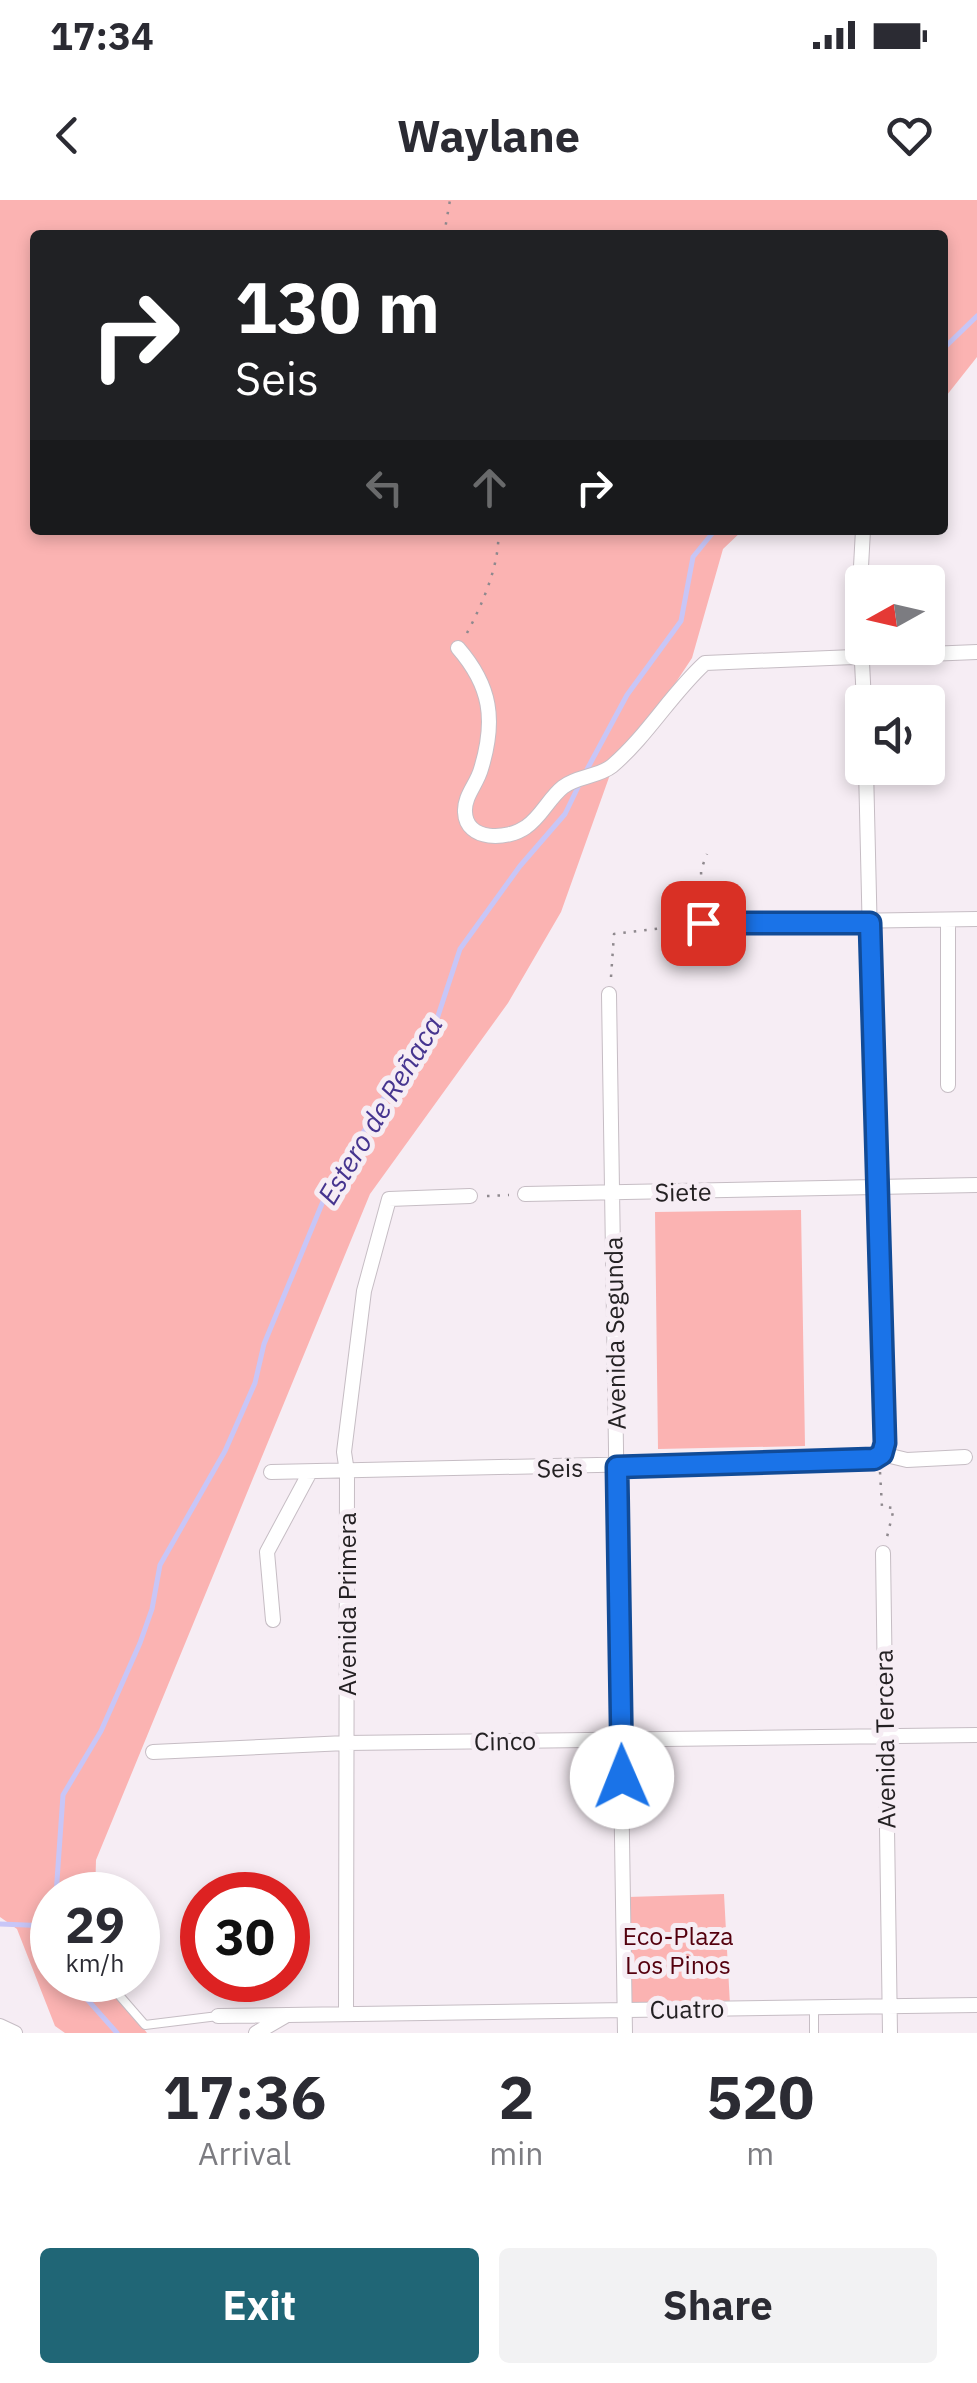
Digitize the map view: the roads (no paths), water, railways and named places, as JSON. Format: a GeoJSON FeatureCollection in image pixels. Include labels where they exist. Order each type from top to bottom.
{"type":"FeatureCollection","features":[{"type":"Feature","properties":{"kind":"street"},"geometry":{"type":"LineString","coordinates":[[859,565],[862,535]]}},
{"type":"Feature","properties":{"kind":"street"},"geometry":{"type":"LineString","coordinates":[[458,648],[481,675],[489,714],[481,769],[465,811],[468,825],[478,834],[493,836],[525,828],[564,786],[608,769],[668,709],[705,663],[845,657]]}},
{"type":"Feature","properties":{"kind":"street"},"geometry":{"type":"LineString","coordinates":[[945,653],[977,652]]}},
{"type":"Feature","properties":{"kind":"street"},"geometry":{"type":"LineString","coordinates":[[866,785],[878,1190],[880,1456]]}},
{"type":"Feature","properties":{"kind":"street"},"geometry":{"type":"LineString","coordinates":[[703,923],[977,919]]}},
{"type":"Feature","properties":{"kind":"street"},"geometry":{"type":"LineString","coordinates":[[948,920],[948,1085]]}},
{"type":"Feature","properties":{"kind":"street","name":"Avenida Segunda"},"geometry":{"type":"LineString","coordinates":[[610,994],[625,2033]]}},
{"type":"Feature","properties":{"kind":"street","name":"Siete"},"geometry":{"type":"LineString","coordinates":[[525,1194],[977,1186]]}},
{"type":"Feature","properties":{"kind":"street","name":"Avenida Primera"},"geometry":{"type":"LineString","coordinates":[[346,2014],[344,1452],[364,1291],[389,1199],[470,1196]]}},
{"type":"Feature","properties":{"kind":"street","name":"Seis"},"geometry":{"type":"LineString","coordinates":[[271,1472],[617,1467],[880,1456],[907,1460],[971,1455]]}},
{"type":"Feature","properties":{"kind":"street"},"geometry":{"type":"LineString","coordinates":[[273,1620],[267,1552],[310,1472]]}},
{"type":"Feature","properties":{"kind":"street","name":"Avenida Tercera"},"geometry":{"type":"LineString","coordinates":[[883,1553],[890,2033]]}},
{"type":"Feature","properties":{"kind":"street","name":"Cinco"},"geometry":{"type":"LineString","coordinates":[[153,1752],[621,1738],[977,1735]]}},
{"type":"Feature","properties":{"kind":"street","name":"Cuatro"},"geometry":{"type":"LineString","coordinates":[[218,2016],[977,2005]]}},
{"type":"Feature","properties":{"kind":"street"},"geometry":{"type":"LineString","coordinates":[[256,2033],[288,2015]]}},
{"type":"Feature","properties":{"kind":"street"},"geometry":{"type":"LineString","coordinates":[[0,2026],[15,2033]]}},
{"type":"Feature","properties":{"kind":"lane"},"geometry":{"type":"LineString","coordinates":[[125,2002],[145,2025],[218,2016]]}},
{"type":"Feature","properties":{"kind":"lane"},"geometry":{"type":"LineString","coordinates":[[814,2007],[814,2033]]}},
{"type":"Feature","properties":{"kind":"waterway","name":"Estero de Reñaca"},"geometry":{"type":"LineString","coordinates":[[948,344],[977,316]]}},
{"type":"Feature","properties":{"kind":"waterway","name":"Estero de Reñaca"},"geometry":{"type":"LineString","coordinates":[[584,775],[627,695],[681,621],[693,557],[711,535]]}},
{"type":"Feature","properties":{"kind":"waterway","name":"Estero de Reñaca"},"geometry":{"type":"LineString","coordinates":[[58,1872],[63,1795],[101,1731],[140,1643],[152,1609],[160,1565],[225,1451],[255,1383],[264,1344],[324,1199],[383,1099],[436,1022],[460,949],[520,866],[565,814],[579,785]]}},
{"type":"Feature","properties":{"kind":"waterway"},"geometry":{"type":"LineString","coordinates":[[0,1924],[30,1925]]}},
{"type":"Feature","properties":{"kind":"waterway","name":"Estero de Reñaca"},"geometry":{"type":"LineString","coordinates":[[90,2002],[117,2033]]}},
{"type":"Feature","properties":{"kind":"park label","name":"Eco-Plaza Los Pinos"},"geometry":{"type":"Point","coordinates":[678,1950]}}]}
